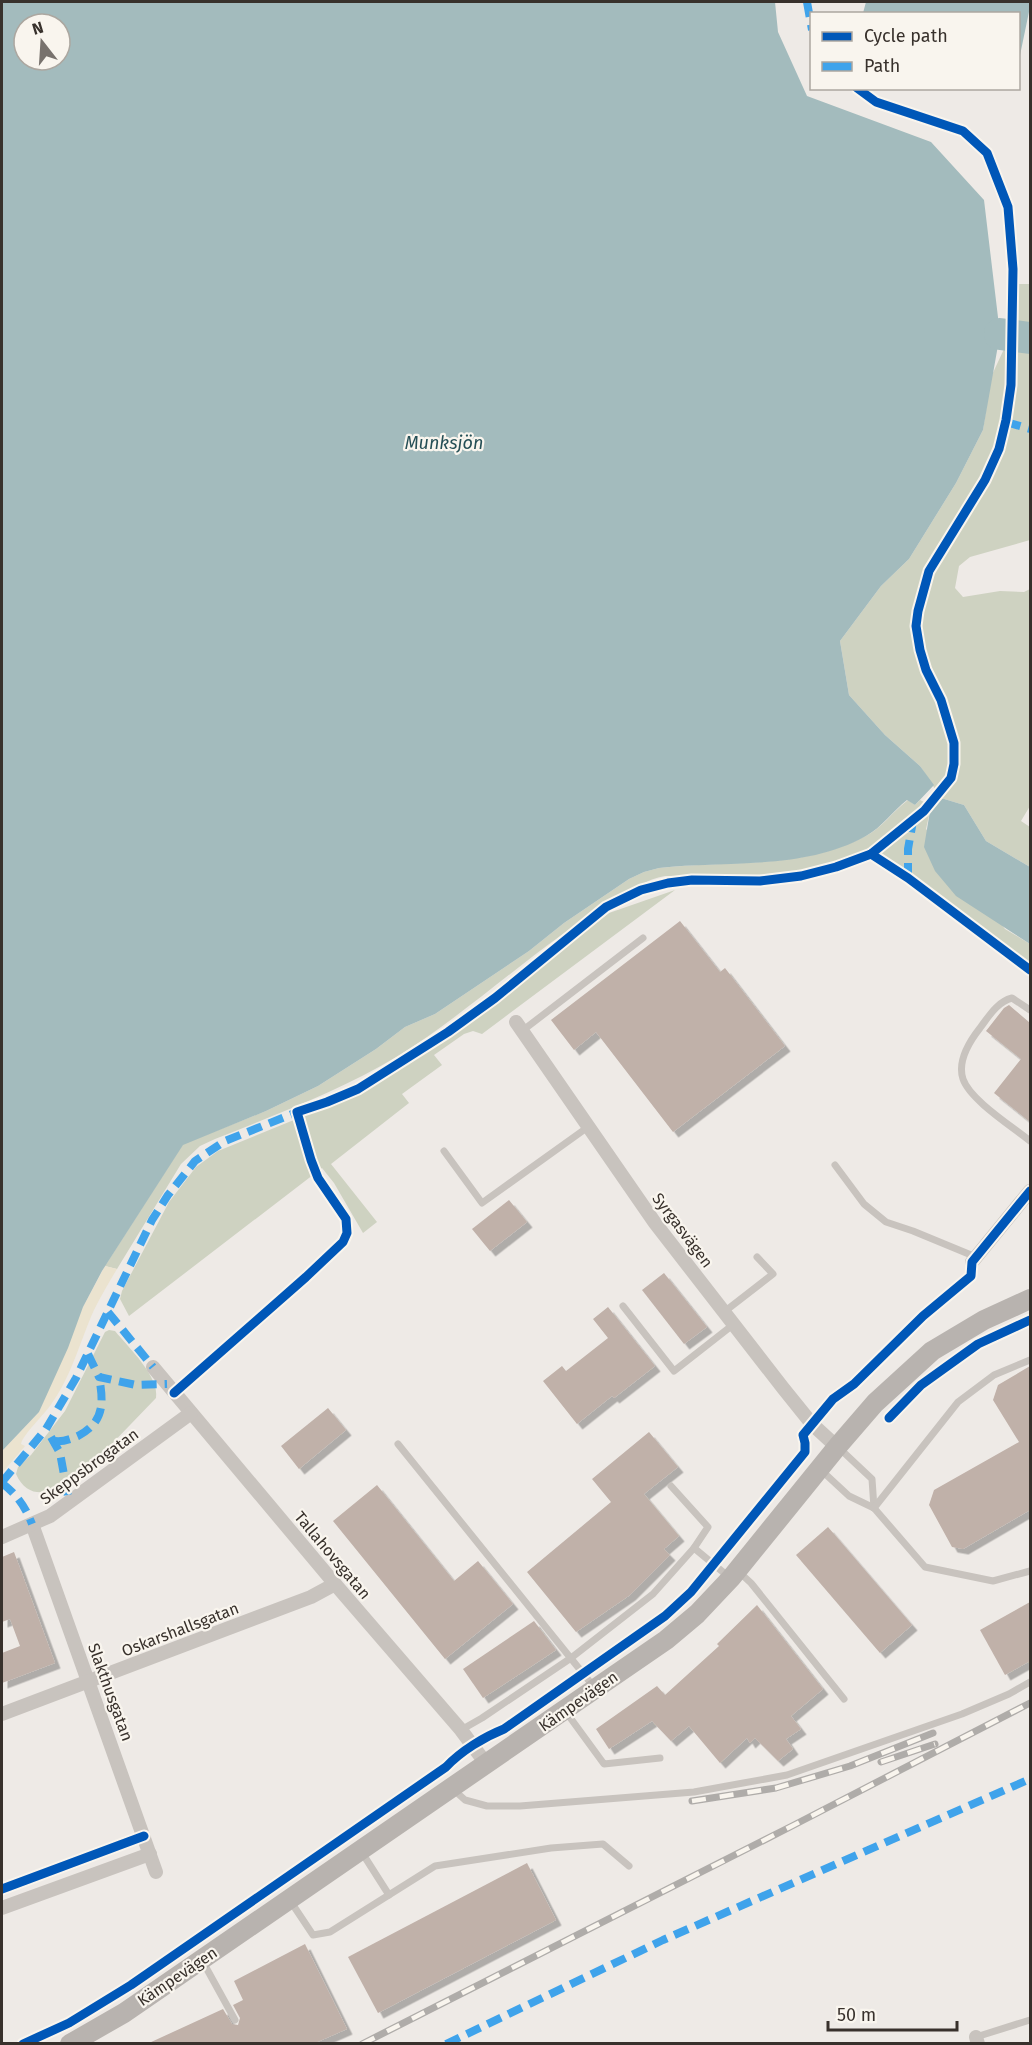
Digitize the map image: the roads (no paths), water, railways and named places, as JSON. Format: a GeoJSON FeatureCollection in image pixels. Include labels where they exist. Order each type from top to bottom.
{"type":"FeatureCollection","features":[{"type":"Feature","properties":{"kind":"main road","name":"Kämpevägen"},"geometry":{"type":"LineString","coordinates":[[70,2043],[124,2013],[487,1765],[681,1627],[697,1614],[734,1574],[875,1403],[932,1351],[984,1320],[1030,1299]]}},
{"type":"Feature","properties":{"kind":"street","name":"Syrgasvägen"},"geometry":{"type":"LineString","coordinates":[[519,1027],[655,1223],[812,1424],[837,1447]]}},
{"type":"Feature","properties":{"kind":"street"},"geometry":{"type":"LineString","coordinates":[[974,1259],[1030,1191]]}},
{"type":"Feature","properties":{"kind":"street","name":"Tallahovsgatan"},"geometry":{"type":"LineString","coordinates":[[153,1368],[335,1584],[462,1730],[487,1765]]}},
{"type":"Feature","properties":{"kind":"street","name":"Skeppsbrogatan"},"geometry":{"type":"LineString","coordinates":[[2,1537],[50,1516],[191,1413]]}},
{"type":"Feature","properties":{"kind":"street","name":"Slakthusgatan"},"geometry":{"type":"LineString","coordinates":[[32,1524],[156,1872]]}},
{"type":"Feature","properties":{"kind":"street","name":"Oskarshallsgatan"},"geometry":{"type":"LineString","coordinates":[[2,1714],[311,1597],[335,1584]]}},
{"type":"Feature","properties":{"kind":"street"},"geometry":{"type":"LineString","coordinates":[[2,1908],[150,1854]]}},
{"type":"Feature","properties":{"kind":"lane"},"geometry":{"type":"LineString","coordinates":[[519,1027],[643,938]]}},
{"type":"Feature","properties":{"kind":"lane"},"geometry":{"type":"LineString","coordinates":[[1030,1010],[1012,998],[1002,1000],[969,1041],[962,1061],[962,1078],[969,1090],[990,1110],[1030,1141]]}},
{"type":"Feature","properties":{"kind":"lane"},"geometry":{"type":"LineString","coordinates":[[444,1151],[482,1203],[588,1127]]}},
{"type":"Feature","properties":{"kind":"lane"},"geometry":{"type":"LineString","coordinates":[[836,1165],[864,1203],[886,1222],[913,1231],[974,1259]]}},
{"type":"Feature","properties":{"kind":"lane"},"geometry":{"type":"LineString","coordinates":[[724,1312],[773,1274],[757,1257]]}},
{"type":"Feature","properties":{"kind":"lane"},"geometry":{"type":"LineString","coordinates":[[623,1306],[674,1371],[734,1324]]}},
{"type":"Feature","properties":{"kind":"lane"},"geometry":{"type":"LineString","coordinates":[[874,1508],[958,1401],[994,1375],[1030,1360]]}},
{"type":"Feature","properties":{"kind":"lane"},"geometry":{"type":"LineString","coordinates":[[398,1444],[596,1689]]}},
{"type":"Feature","properties":{"kind":"lane"},"geometry":{"type":"LineString","coordinates":[[837,1447],[872,1479],[874,1508]]}},
{"type":"Feature","properties":{"kind":"lane"},"geometry":{"type":"LineString","coordinates":[[820,1469],[849,1496],[874,1508],[925,1568],[993,1581],[1030,1570]]}},
{"type":"Feature","properties":{"kind":"lane"},"geometry":{"type":"LineString","coordinates":[[462,1730],[571,1658],[653,1594],[694,1548],[708,1527],[671,1486]]}},
{"type":"Feature","properties":{"kind":"lane"},"geometry":{"type":"LineString","coordinates":[[694,1548],[751,1583],[844,1699]]}},
{"type":"Feature","properties":{"kind":"lane"},"geometry":{"type":"LineString","coordinates":[[453,1788],[465,1800],[487,1806],[520,1806],[694,1792],[787,1775],[962,1714],[1009,1694],[1030,1682]]}},
{"type":"Feature","properties":{"kind":"lane"},"geometry":{"type":"LineString","coordinates":[[564,1710],[604,1764],[660,1758]]}},
{"type":"Feature","properties":{"kind":"lane"},"geometry":{"type":"LineString","coordinates":[[289,1900],[314,1935],[330,1932],[435,1866],[551,1848],[603,1844],[629,1866]]}},
{"type":"Feature","properties":{"kind":"lane"},"geometry":{"type":"LineString","coordinates":[[361,1851],[389,1895]]}},
{"type":"Feature","properties":{"kind":"lane"},"geometry":{"type":"LineString","coordinates":[[202,1959],[236,2020]]}},
{"type":"Feature","properties":{"kind":"lane"},"geometry":{"type":"LineString","coordinates":[[977,2040],[1030,2020]]}},
{"type":"Feature","properties":{"kind":"water","name":"Munksjön"},"geometry":{"type":"Polygon","coordinates":[[[2,2],[775,2],[778,32],[807,96],[931,142],[984,200],[1000,334],[983,430],[956,483],[909,559],[881,586],[840,641],[849,695],[885,735],[920,766],[934,785],[915,805],[907,800],[866,836],[817,855],[765,862],[659,868],[629,879],[564,923],[529,951],[435,1014],[405,1027],[376,1049],[318,1086],[266,1111],[183,1145],[102,1271],[83,1307],[68,1348],[39,1412],[2,1451],[2,2]]]}},
{"type":"Feature","properties":{"kind":"water"},"geometry":{"type":"Polygon","coordinates":[[[866,2],[1030,2],[1020,55],[1020,12],[863,12],[866,2]]]}},
{"type":"Feature","properties":{"kind":"water"},"geometry":{"type":"Polygon","coordinates":[[[941,798],[964,805],[986,841],[1030,867],[1030,944],[956,896],[935,871],[924,847],[930,811],[941,798]]]}},
{"type":"Feature","properties":{"kind":"waterway"},"geometry":{"type":"LineString","coordinates":[[1000,334],[1030,338]]}},
{"type":"Feature","properties":{"kind":"railway"},"geometry":{"type":"LineString","coordinates":[[362,2044],[1030,1703]]}},
{"type":"Feature","properties":{"kind":"railway"},"geometry":{"type":"LineString","coordinates":[[692,1801],[776,1788],[850,1766],[933,1733]]}},
{"type":"Feature","properties":{"kind":"railway"},"geometry":{"type":"LineString","coordinates":[[881,1762],[935,1744]]}}]}
